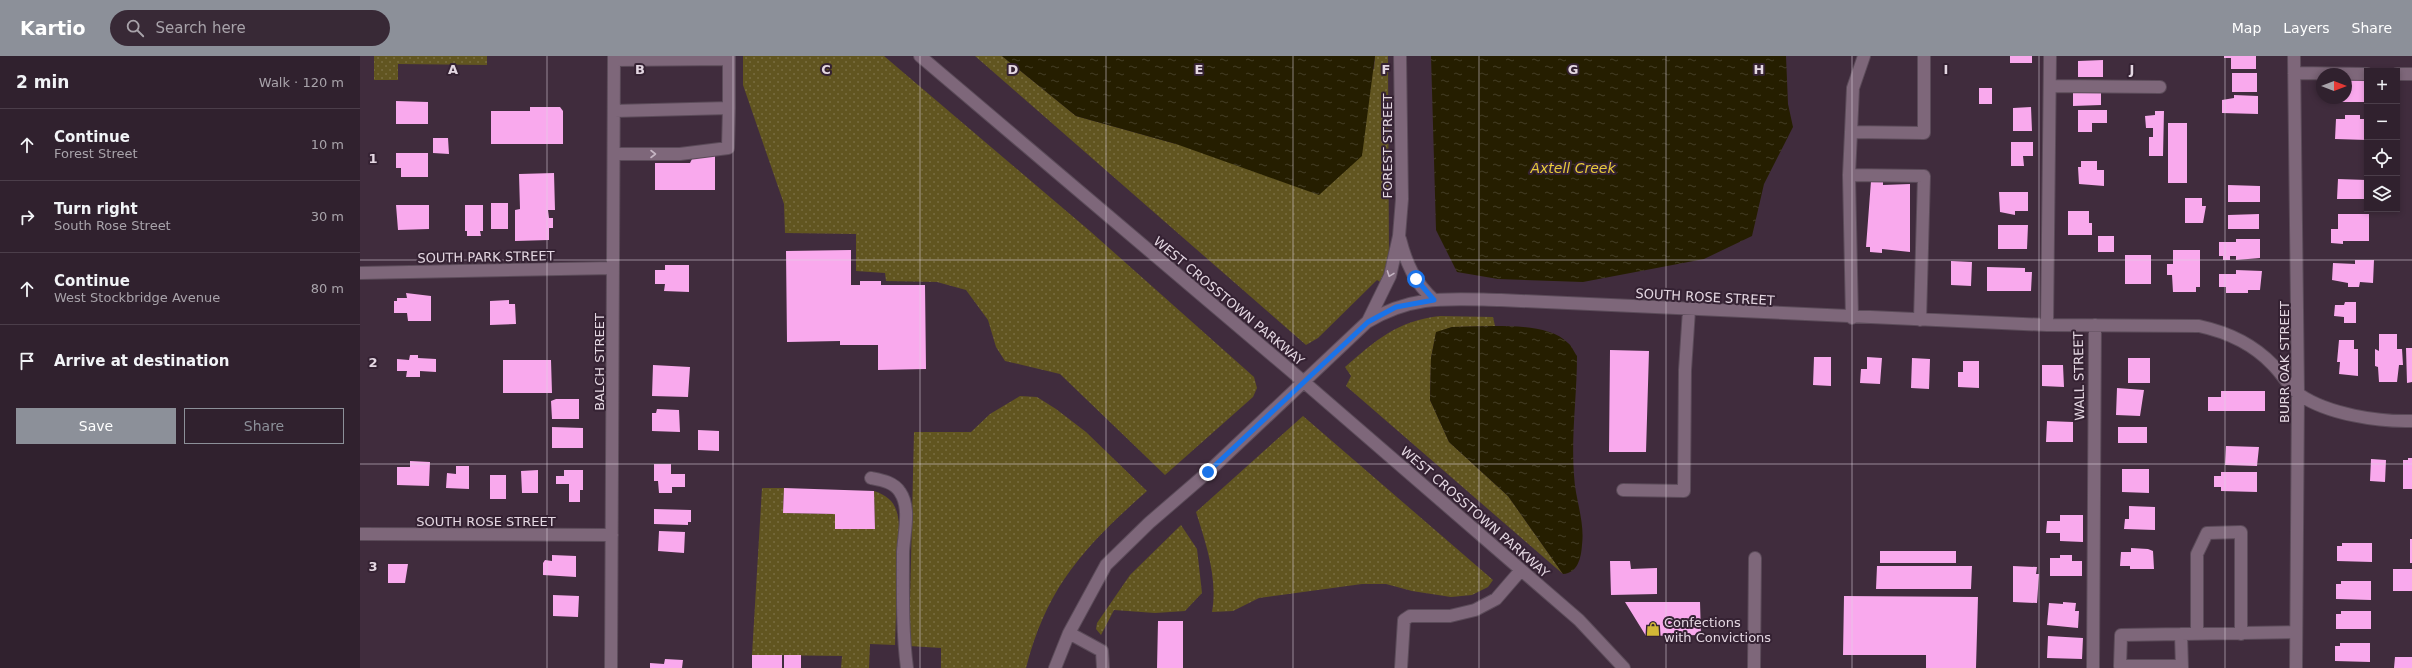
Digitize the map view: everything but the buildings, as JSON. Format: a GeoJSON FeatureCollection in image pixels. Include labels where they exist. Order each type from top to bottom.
{"type":"FeatureCollection","features":[{"type":"Feature","properties":{"kind":"street","name":"WEST CROSSTOWN PARKWAY"},"geometry":{"type":"LineString","coordinates":[[920,56],[1304,382],[1579,620],[1624,668]]}},
{"type":"Feature","properties":{"kind":"street","name":"FOREST STREET"},"geometry":{"type":"LineString","coordinates":[[1368,322],[1390,276],[1399,236],[1402,199],[1400,56]]}},
{"type":"Feature","properties":{"kind":"street"},"geometry":{"type":"LineString","coordinates":[[1852,318],[1849,175],[1853,88],[1864,56]]}},
{"type":"Feature","properties":{"kind":"street"},"geometry":{"type":"LineString","coordinates":[[1851,132],[1924,133],[1924,56]]}},
{"type":"Feature","properties":{"kind":"street"},"geometry":{"type":"LineString","coordinates":[[2047,325],[2050,56]]}},
{"type":"Feature","properties":{"kind":"street","name":"BURR OAK STREET"},"geometry":{"type":"LineString","coordinates":[[2294,56],[2298,394],[2296,668]]}},
{"type":"Feature","properties":{"kind":"street"},"geometry":{"type":"LineString","coordinates":[[614,58],[729,57],[728,148],[680,154],[614,154]]}},
{"type":"Feature","properties":{"kind":"street","name":"BALCH STREET"},"geometry":{"type":"LineString","coordinates":[[611,668],[614,58]]}},
{"type":"Feature","properties":{"kind":"street"},"geometry":{"type":"LineString","coordinates":[[2294,73],[2364,74]]}},
{"type":"Feature","properties":{"kind":"street"},"geometry":{"type":"LineString","coordinates":[[2400,74],[2412,74]]}},
{"type":"Feature","properties":{"kind":"street"},"geometry":{"type":"LineString","coordinates":[[2050,86],[2160,87]]}},
{"type":"Feature","properties":{"kind":"street"},"geometry":{"type":"LineString","coordinates":[[614,111],[729,108]]}},
{"type":"Feature","properties":{"kind":"street"},"geometry":{"type":"LineString","coordinates":[[1849,175],[1924,176],[1920,320]]}},
{"type":"Feature","properties":{"kind":"street","name":"FOREST STREET"},"geometry":{"type":"LineString","coordinates":[[1399,236],[1411,272],[1425,292],[1434,300]]}},
{"type":"Feature","properties":{"kind":"street","name":"SOUTH PARK STREET"},"geometry":{"type":"LineString","coordinates":[[360,273],[613,268]]}},
{"type":"Feature","properties":{"kind":"street","name":"SOUTH ROSE STREET"},"geometry":{"type":"LineString","coordinates":[[1368,322],[1396,307],[1434,300],[1501,300],[1852,318],[2047,325]]}},
{"type":"Feature","properties":{"kind":"street"},"geometry":{"type":"LineString","coordinates":[[1622,490],[1684,491],[1685,370],[1689,310]]}},
{"type":"Feature","properties":{"kind":"street"},"geometry":{"type":"LineString","coordinates":[[1055,668],[1069,633],[1106,565],[1149,522],[1208,472],[1368,322]]}},
{"type":"Feature","properties":{"kind":"street","name":"WALL STREET"},"geometry":{"type":"LineString","coordinates":[[2047,325],[2095,325],[2094,668]]}},
{"type":"Feature","properties":{"kind":"street"},"geometry":{"type":"LineString","coordinates":[[2095,325],[2199,326],[2218,330],[2257,351],[2268,360],[2298,394],[2315,404],[2342,412],[2399,422],[2412,422]]}},
{"type":"Feature","properties":{"kind":"street"},"geometry":{"type":"LineString","coordinates":[[871,478],[889,482],[900,491],[906,506],[903,551],[904,647],[907,668]]}},
{"type":"Feature","properties":{"kind":"street"},"geometry":{"type":"LineString","coordinates":[[2197,634],[2197,554],[2207,533],[2241,532],[2241,634]]}},
{"type":"Feature","properties":{"kind":"street","name":"SOUTH ROSE STREET"},"geometry":{"type":"LineString","coordinates":[[360,534],[612,535]]}},
{"type":"Feature","properties":{"kind":"street"},"geometry":{"type":"LineString","coordinates":[[1754,668],[1755,558]]}},
{"type":"Feature","properties":{"kind":"street"},"geometry":{"type":"LineString","coordinates":[[1401,668],[1404,620],[1410,616],[1450,616],[1475,610],[1496,599],[1521,570]]}},
{"type":"Feature","properties":{"kind":"street"},"geometry":{"type":"LineString","coordinates":[[2181,634],[2182,667],[2120,666],[2121,635],[2296,632]]}},
{"type":"Feature","properties":{"kind":"street"},"geometry":{"type":"LineString","coordinates":[[1069,633],[1102,651],[1103,668]]}},
{"type":"Feature","properties":{"kind":"shaded area"},"geometry":{"type":"Polygon","coordinates":[[[374,56],[487,56],[487,65],[398,64],[398,80],[374,80],[374,56]]]}},
{"type":"Feature","properties":{"kind":"shaded area"},"geometry":{"type":"Polygon","coordinates":[[[743,56],[884,56],[1091,232],[1254,377],[1257,388],[1253,397],[1165,475],[1060,374],[1005,361],[996,347],[988,320],[966,290],[937,282],[886,281],[885,273],[856,271],[856,234],[785,233],[784,204],[743,85],[743,56]]]}},
{"type":"Feature","properties":{"kind":"shaded area"},"geometry":{"type":"Polygon","coordinates":[[[975,56],[1002,56],[1076,116],[1176,144],[1374,69],[1375,56],[1388,56],[1389,263],[1382,283],[1377,280],[1318,338],[1306,345],[975,56]]]}},
{"type":"Feature","properties":{"kind":"shaded area"},"geometry":{"type":"Polygon","coordinates":[[[1440,316],[1493,317],[1495,326],[1452,327],[1436,333],[1431,358],[1430,400],[1449,442],[1508,496],[1563,574],[1346,386],[1351,376],[1345,367],[1377,340],[1411,322],[1440,316]]]}},
{"type":"Feature","properties":{"kind":"shaded area"},"geometry":{"type":"Polygon","coordinates":[[[1020,396],[1037,397],[1056,409],[1086,432],[1147,491],[1105,530],[1071,569],[1057,590],[1045,613],[1026,668],[941,668],[941,648],[909,646],[914,432],[971,432],[990,414],[1020,396]]]}},
{"type":"Feature","properties":{"kind":"shaded area"},"geometry":{"type":"Polygon","coordinates":[[[1303,416],[1493,580],[1488,587],[1472,595],[1451,597],[1412,591],[1386,584],[1362,584],[1259,598],[1233,611],[1212,612],[1213,587],[1210,561],[1196,512],[1303,416]]]}},
{"type":"Feature","properties":{"kind":"shaded area"},"geometry":{"type":"Polygon","coordinates":[[[762,488],[784,488],[783,513],[835,514],[835,529],[875,529],[874,491],[886,496],[896,509],[899,526],[895,645],[870,644],[869,668],[841,668],[842,656],[752,655],[762,488]]]}},
{"type":"Feature","properties":{"kind":"shaded area"},"geometry":{"type":"Polygon","coordinates":[[[1181,525],[1197,549],[1202,593],[1185,611],[1155,613],[1114,610],[1101,635],[1096,629],[1097,623],[1130,575],[1181,525]]]}},
{"type":"Feature","properties":{"kind":"water"},"geometry":{"type":"Polygon","coordinates":[[[1002,56],[1375,56],[1362,156],[1319,195],[1176,144],[1076,116],[1002,56]]]}},
{"type":"Feature","properties":{"kind":"water","name":"Axtell Creek"},"geometry":{"type":"Polygon","coordinates":[[[1431,56],[1786,56],[1788,104],[1793,127],[1764,184],[1752,236],[1704,259],[1583,282],[1498,279],[1457,272],[1436,230],[1431,56]]]}},
{"type":"Feature","properties":{"kind":"water"},"geometry":{"type":"Polygon","coordinates":[[[1495,326],[1534,328],[1553,333],[1561,337],[1569,344],[1577,356],[1573,460],[1583,536],[1580,560],[1575,568],[1568,573],[1563,574],[1508,496],[1449,442],[1430,400],[1431,358],[1436,332],[1452,327],[1495,326]]]}},
{"type":"Feature","properties":{"kind":"place","name":"Confections with Convictions"},"geometry":{"type":"Point","coordinates":[1653,629]}},
{"type":"Feature","properties":{"kind":"route"},"geometry":{"type":"LineString","coordinates":[[1208,472],[1368,322],[1382,313],[1396,307],[1421,300],[1434,300],[1425,292],[1416,279]]}}]}
